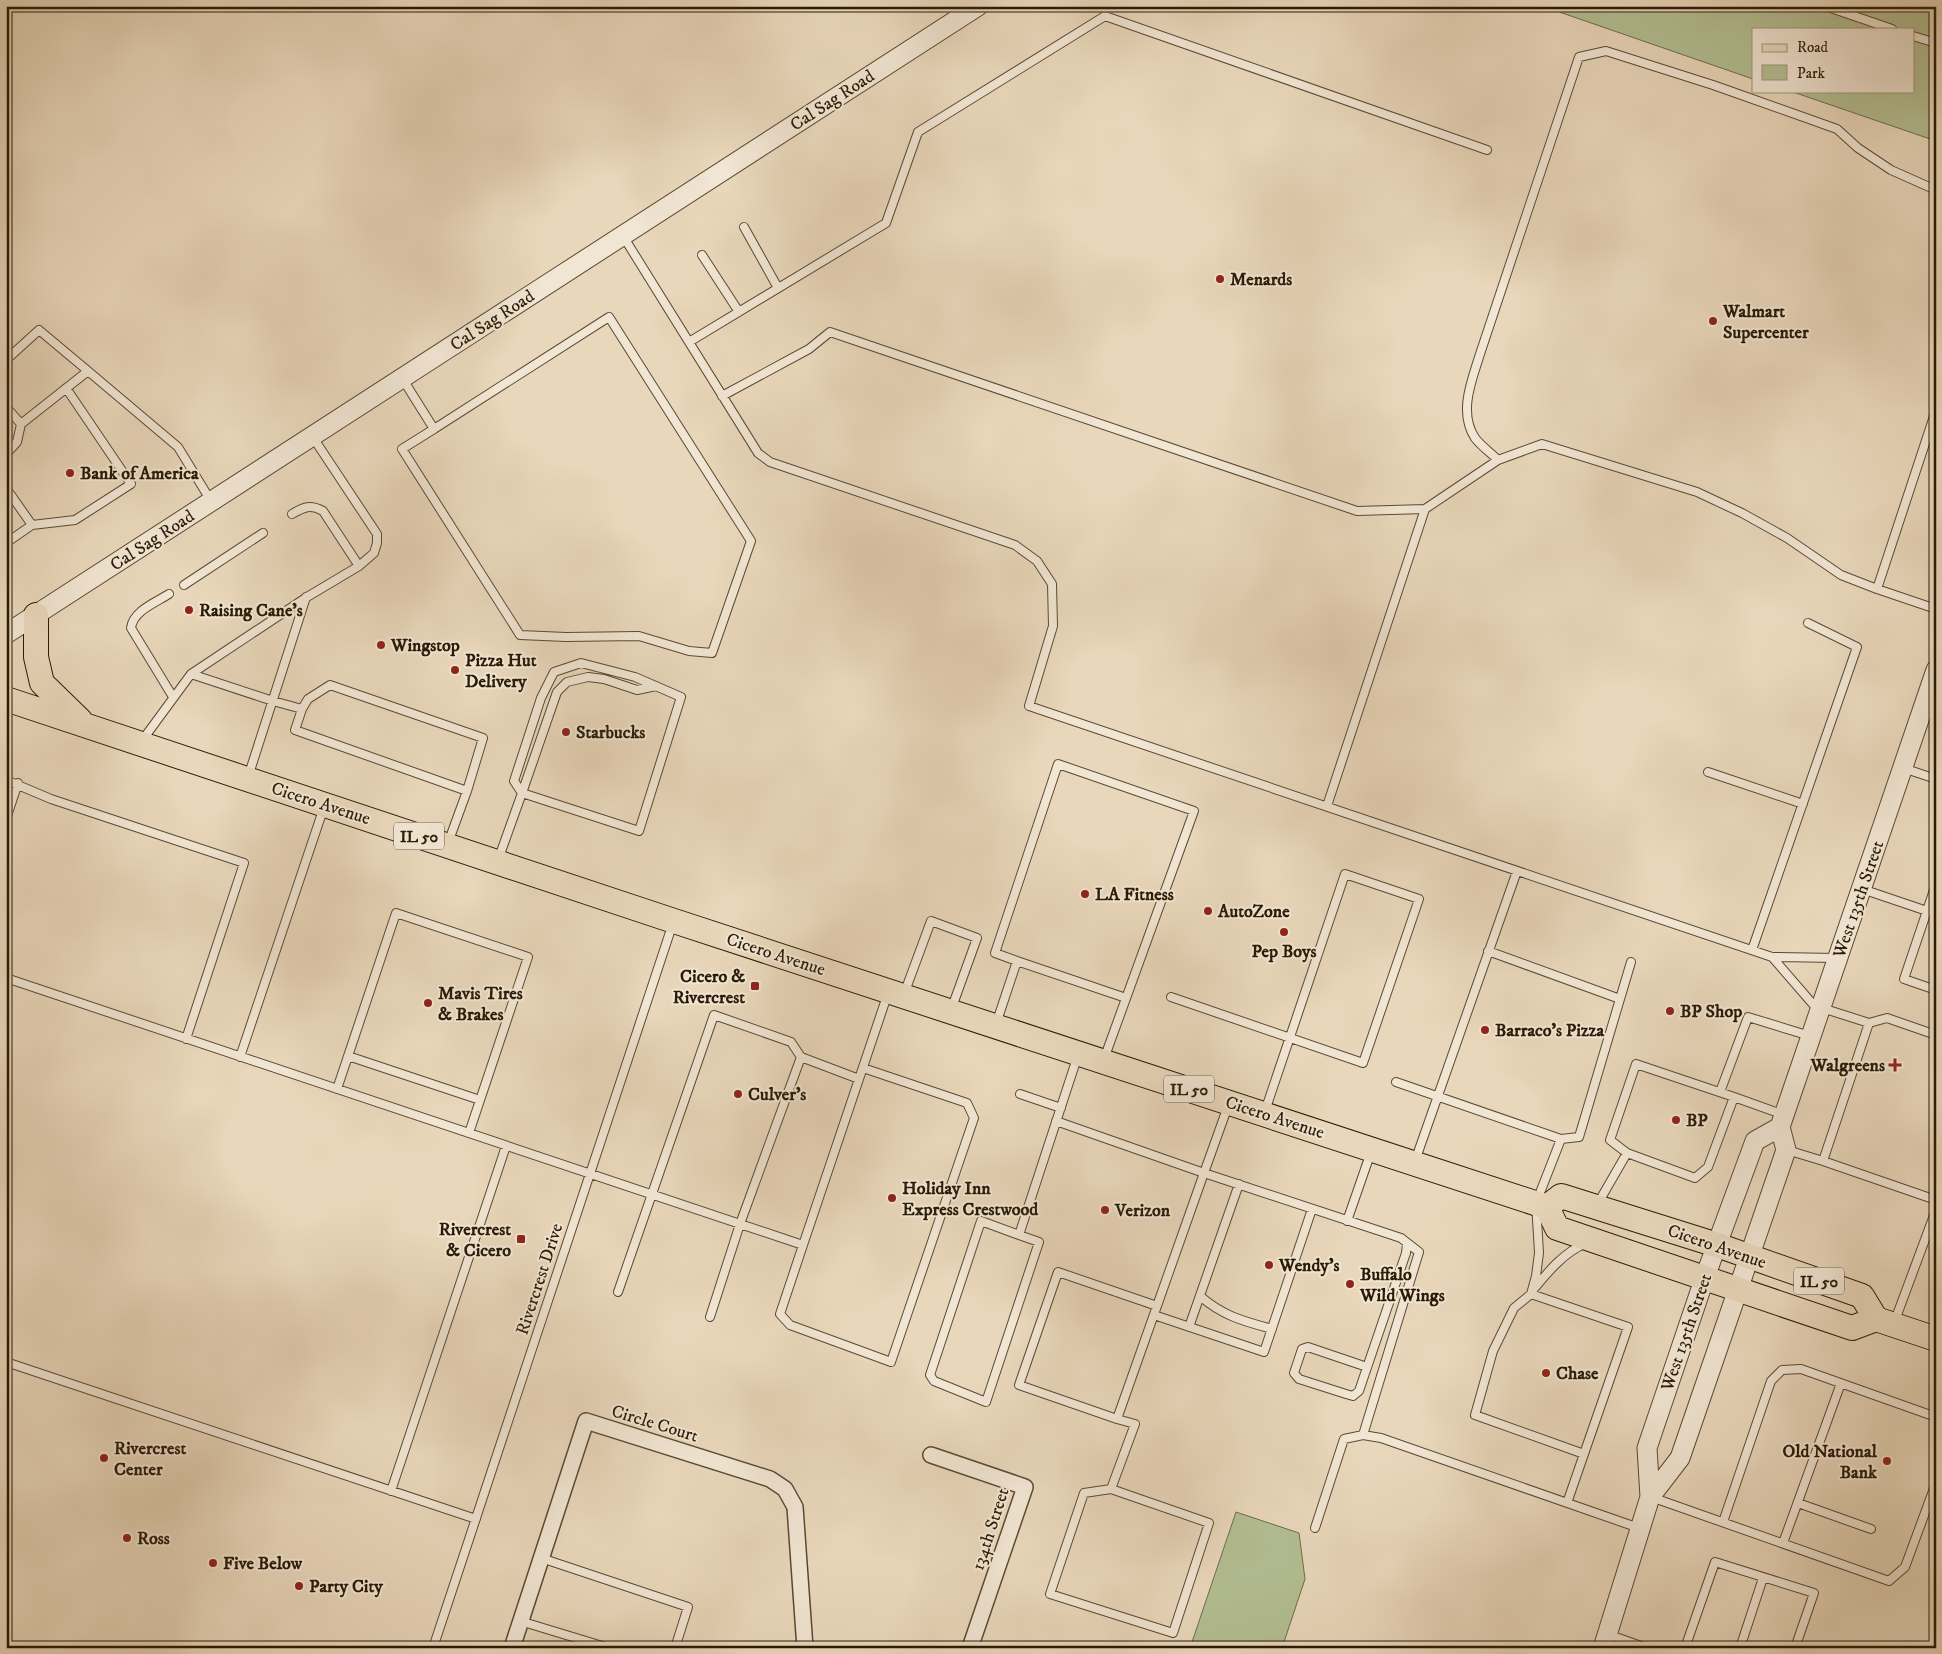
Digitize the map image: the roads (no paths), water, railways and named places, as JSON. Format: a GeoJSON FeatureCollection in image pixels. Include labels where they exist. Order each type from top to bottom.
{"type":"FeatureCollection","features":[{"type":"Feature","properties":{"kind":"main road"},"geometry":{"type":"LineString","coordinates":[[36,615],[36,657],[42,683],[85,725]]}},
{"type":"Feature","properties":{"kind":"main road","name":"Cicero Avenue"},"geometry":{"type":"LineString","coordinates":[[6,698],[498,862],[1542,1205],[1557,1228],[1852,1328],[1885,1322]]}},
{"type":"Feature","properties":{"kind":"main road","name":"Cicero Avenue"},"geometry":{"type":"LineString","coordinates":[[1542,1205],[1561,1196],[1750,1256],[1862,1296],[1885,1322]]}},
{"type":"Feature","properties":{"kind":"main road"},"geometry":{"type":"LineString","coordinates":[[1885,1322],[1936,1339]]}},
{"type":"Feature","properties":{"kind":"street","name":"Cal Sag Road"},"geometry":{"type":"LineString","coordinates":[[6,634],[978,6]]}},
{"type":"Feature","properties":{"kind":"street","name":"West 135th Street"},"geometry":{"type":"LineString","coordinates":[[1650,1497],[1647,1448],[1705,1277],[1755,1141],[1782,1121],[1936,670]]}},
{"type":"Feature","properties":{"kind":"street"},"geometry":{"type":"LineString","coordinates":[[1782,1121],[1786,1150]]}},
{"type":"Feature","properties":{"kind":"street","name":"West 135th Street"},"geometry":{"type":"LineString","coordinates":[[1605,1641],[1650,1497],[1680,1458],[1786,1150]]}},
{"type":"Feature","properties":{"kind":"street","name":"Circle Court"},"geometry":{"type":"LineString","coordinates":[[512,1648],[586,1421],[770,1479],[785,1489],[794,1507],[805,1648]]}},
{"type":"Feature","properties":{"kind":"street","name":"134th Street"},"geometry":{"type":"LineString","coordinates":[[931,1455],[1025,1487],[970,1648]]}},
{"type":"Feature","properties":{"kind":"lane"},"geometry":{"type":"LineString","coordinates":[[1825,6],[1889,28]]}},
{"type":"Feature","properties":{"kind":"lane"},"geometry":{"type":"LineString","coordinates":[[689,342],[886,223],[918,132],[1105,16],[1487,150]]}},
{"type":"Feature","properties":{"kind":"lane"},"geometry":{"type":"LineString","coordinates":[[1914,36],[1936,43]]}},
{"type":"Feature","properties":{"kind":"lane"},"geometry":{"type":"LineString","coordinates":[[1498,460],[1475,438],[1468,420],[1466,403],[1579,57],[1606,51],[1713,85],[1837,129],[1858,148],[1891,170],[1936,190]]}},
{"type":"Feature","properties":{"kind":"lane"},"geometry":{"type":"LineString","coordinates":[[744,227],[778,288]]}},
{"type":"Feature","properties":{"kind":"lane"},"geometry":{"type":"LineString","coordinates":[[623,236],[758,453],[770,462],[1015,545],[1037,561],[1052,584],[1053,626],[1029,706],[1772,957],[1838,958]]}},
{"type":"Feature","properties":{"kind":"lane"},"geometry":{"type":"LineString","coordinates":[[702,255],[739,312]]}},
{"type":"Feature","properties":{"kind":"lane"},"geometry":{"type":"LineString","coordinates":[[609,318],[751,541],[712,653],[689,651],[675,645],[639,636],[566,637],[520,635],[402,450],[434,429],[609,318]]}},
{"type":"Feature","properties":{"kind":"lane"},"geometry":{"type":"LineString","coordinates":[[6,360],[39,330],[178,448],[211,502]]}},
{"type":"Feature","properties":{"kind":"lane"},"geometry":{"type":"LineString","coordinates":[[722,396],[809,349],[830,332],[1357,511],[1425,509],[1498,460],[1542,444],[1697,492],[1742,513],[1788,538],[1841,575],[1936,609]]}},
{"type":"Feature","properties":{"kind":"lane"},"geometry":{"type":"LineString","coordinates":[[6,454],[17,442],[21,424],[88,371]]}},
{"type":"Feature","properties":{"kind":"lane"},"geometry":{"type":"LineString","coordinates":[[402,378],[434,429]]}},
{"type":"Feature","properties":{"kind":"lane"},"geometry":{"type":"LineString","coordinates":[[6,543],[32,525],[75,520],[132,484],[66,388]]}},
{"type":"Feature","properties":{"kind":"lane"},"geometry":{"type":"LineString","coordinates":[[6,407],[21,424]]}},
{"type":"Feature","properties":{"kind":"lane"},"geometry":{"type":"LineString","coordinates":[[1877,589],[1936,410]]}},
{"type":"Feature","properties":{"kind":"lane"},"geometry":{"type":"LineString","coordinates":[[140,743],[191,674],[306,597],[359,566],[374,553],[378,544],[377,534],[312,436]]}},
{"type":"Feature","properties":{"kind":"lane"},"geometry":{"type":"LineString","coordinates":[[6,488],[32,525]]}},
{"type":"Feature","properties":{"kind":"lane"},"geometry":{"type":"LineString","coordinates":[[292,514],[305,506],[315,506],[323,511],[359,566]]}},
{"type":"Feature","properties":{"kind":"lane"},"geometry":{"type":"LineString","coordinates":[[1327,806],[1425,509]]}},
{"type":"Feature","properties":{"kind":"lane"},"geometry":{"type":"LineString","coordinates":[[184,584],[263,534]]}},
{"type":"Feature","properties":{"kind":"lane"},"geometry":{"type":"LineString","coordinates":[[169,594],[136,615],[132,621],[131,628],[173,697]]}},
{"type":"Feature","properties":{"kind":"lane"},"geometry":{"type":"LineString","coordinates":[[247,778],[306,597]]}},
{"type":"Feature","properties":{"kind":"lane"},"geometry":{"type":"LineString","coordinates":[[1752,950],[1856,647],[1808,623]]}},
{"type":"Feature","properties":{"kind":"lane"},"geometry":{"type":"LineString","coordinates":[[580,663],[635,677],[681,697],[639,831],[522,793],[514,781],[541,698],[554,672],[580,663]]}},
{"type":"Feature","properties":{"kind":"lane"},"geometry":{"type":"LineString","coordinates":[[191,674],[302,709]]}},
{"type":"Feature","properties":{"kind":"lane"},"geometry":{"type":"LineString","coordinates":[[498,862],[557,692],[567,682],[588,677],[604,679],[637,690],[656,686]]}},
{"type":"Feature","properties":{"kind":"lane"},"geometry":{"type":"LineString","coordinates":[[448,845],[467,791],[484,738],[330,685],[308,700],[302,709],[295,730],[467,791]]}},
{"type":"Feature","properties":{"kind":"lane"},"geometry":{"type":"LineString","coordinates":[[1103,1061],[1126,998],[1194,811],[1058,764],[995,952],[1126,998]]}},
{"type":"Feature","properties":{"kind":"lane"},"geometry":{"type":"LineString","coordinates":[[1903,768],[1936,779]]}},
{"type":"Feature","properties":{"kind":"lane"},"geometry":{"type":"LineString","coordinates":[[1708,772],[1803,804]]}},
{"type":"Feature","properties":{"kind":"lane"},"geometry":{"type":"LineString","coordinates":[[6,780],[51,799],[244,864],[186,1038]]}},
{"type":"Feature","properties":{"kind":"lane"},"geometry":{"type":"LineString","coordinates":[[6,819],[18,784]]}},
{"type":"Feature","properties":{"kind":"lane"},"geometry":{"type":"LineString","coordinates":[[240,1057],[324,804]]}},
{"type":"Feature","properties":{"kind":"lane"},"geometry":{"type":"LineString","coordinates":[[1414,1163],[1518,871]]}},
{"type":"Feature","properties":{"kind":"lane"},"geometry":{"type":"LineString","coordinates":[[1171,997],[1290,1038],[1363,1063],[1419,899],[1345,874],[1290,1038],[1264,1114]]}},
{"type":"Feature","properties":{"kind":"lane"},"geometry":{"type":"LineString","coordinates":[[1936,884],[1904,979],[1936,990]]}},
{"type":"Feature","properties":{"kind":"lane"},"geometry":{"type":"LineString","coordinates":[[1862,889],[1927,911]]}},
{"type":"Feature","properties":{"kind":"lane"},"geometry":{"type":"LineString","coordinates":[[337,1089],[396,913],[528,957],[469,1133]]}},
{"type":"Feature","properties":{"kind":"lane","name":"Rivercrest Drive"},"geometry":{"type":"LineString","coordinates":[[433,1648],[674,920]]}},
{"type":"Feature","properties":{"kind":"lane"},"geometry":{"type":"LineString","coordinates":[[862,1068],[968,1103],[974,1118],[891,1362],[790,1325],[780,1314],[862,1068],[931,921],[977,938],[951,1011]]}},
{"type":"Feature","properties":{"kind":"lane"},"geometry":{"type":"LineString","coordinates":[[1488,951],[1620,999]]}},
{"type":"Feature","properties":{"kind":"lane"},"geometry":{"type":"LineString","coordinates":[[1772,957],[1820,1010],[1869,1023],[1887,1018],[1936,1035]]}},
{"type":"Feature","properties":{"kind":"lane"},"geometry":{"type":"LineString","coordinates":[[995,1026],[1017,960]]}},
{"type":"Feature","properties":{"kind":"lane"},"geometry":{"type":"LineString","coordinates":[[1396,1082],[1561,1139],[1578,1137],[1631,962]]}},
{"type":"Feature","properties":{"kind":"lane"},"geometry":{"type":"LineString","coordinates":[[6,978],[803,1245]]}},
{"type":"Feature","properties":{"kind":"lane"},"geometry":{"type":"LineString","coordinates":[[618,1292],[714,1015],[791,1042],[801,1057],[859,1079]]}},
{"type":"Feature","properties":{"kind":"lane"},"geometry":{"type":"LineString","coordinates":[[1720,1092],[1748,1017],[1811,1037]]}},
{"type":"Feature","properties":{"kind":"lane"},"geometry":{"type":"LineString","coordinates":[[1823,1161],[1869,1023]]}},
{"type":"Feature","properties":{"kind":"lane"},"geometry":{"type":"LineString","coordinates":[[1019,1234],[1079,1053]]}},
{"type":"Feature","properties":{"kind":"lane"},"geometry":{"type":"LineString","coordinates":[[348,1056],[480,1100]]}},
{"type":"Feature","properties":{"kind":"lane"},"geometry":{"type":"LineString","coordinates":[[710,1317],[740,1224],[801,1057]]}},
{"type":"Feature","properties":{"kind":"lane"},"geometry":{"type":"LineString","coordinates":[[1734,1097],[1708,1167],[1695,1178],[1627,1154],[1610,1140],[1636,1064],[1734,1097],[1782,1121]]}},
{"type":"Feature","properties":{"kind":"lane"},"geometry":{"type":"LineString","coordinates":[[1020,1094],[1061,1108]]}},
{"type":"Feature","properties":{"kind":"lane"},"geometry":{"type":"LineString","coordinates":[[1117,1419],[1229,1102]]}},
{"type":"Feature","properties":{"kind":"lane"},"geometry":{"type":"LineString","coordinates":[[1056,1121],[1204,1173],[1402,1238],[1419,1252],[1363,1435]]}},
{"type":"Feature","properties":{"kind":"lane"},"geometry":{"type":"LineString","coordinates":[[1531,1294],[1539,1253],[1542,1205],[1561,1139]]}},
{"type":"Feature","properties":{"kind":"lane"},"geometry":{"type":"LineString","coordinates":[[391,1491],[506,1146]]}},
{"type":"Feature","properties":{"kind":"lane"},"geometry":{"type":"LineString","coordinates":[[1347,1221],[1372,1149]]}},
{"type":"Feature","properties":{"kind":"lane"},"geometry":{"type":"LineString","coordinates":[[1786,1150],[1936,1200]]}},
{"type":"Feature","properties":{"kind":"lane"},"geometry":{"type":"LineString","coordinates":[[1596,1206],[1627,1154]]}},
{"type":"Feature","properties":{"kind":"lane"},"geometry":{"type":"LineString","coordinates":[[1189,1327],[1238,1184]]}},
{"type":"Feature","properties":{"kind":"lane"},"geometry":{"type":"LineString","coordinates":[[1154,1315],[1264,1352],[1312,1209]]}},
{"type":"Feature","properties":{"kind":"lane"},"geometry":{"type":"LineString","coordinates":[[1885,1322],[1936,1210]]}},
{"type":"Feature","properties":{"kind":"lane"},"geometry":{"type":"LineString","coordinates":[[981,1220],[1019,1234],[1039,1242],[986,1402],[934,1381],[930,1375],[981,1220]]}},
{"type":"Feature","properties":{"kind":"lane"},"geometry":{"type":"LineString","coordinates":[[1584,1454],[1475,1415],[1493,1351],[1514,1308],[1531,1294],[1554,1265],[1578,1247],[1593,1240]]}},
{"type":"Feature","properties":{"kind":"lane"},"geometry":{"type":"LineString","coordinates":[[1368,1367],[1308,1347],[1302,1349],[1294,1373],[1299,1379],[1353,1396],[1359,1391],[1368,1367],[1406,1253],[1407,1244]]}},
{"type":"Feature","properties":{"kind":"lane"},"geometry":{"type":"LineString","coordinates":[[1112,1489],[1135,1424],[1018,1385],[1058,1272],[1157,1306]]}},
{"type":"Feature","properties":{"kind":"lane"},"geometry":{"type":"LineString","coordinates":[[1531,1294],[1628,1328],[1567,1502]]}},
{"type":"Feature","properties":{"kind":"lane"},"geometry":{"type":"LineString","coordinates":[[1200,1296],[1215,1309],[1240,1320],[1272,1329]]}},
{"type":"Feature","properties":{"kind":"lane"},"geometry":{"type":"LineString","coordinates":[[6,1362],[476,1519]]}},
{"type":"Feature","properties":{"kind":"lane"},"geometry":{"type":"LineString","coordinates":[[1722,1522],[1770,1381],[1782,1370],[1801,1369],[1936,1417]]}},
{"type":"Feature","properties":{"kind":"lane"},"geometry":{"type":"LineString","coordinates":[[1783,1543],[1841,1383]]}},
{"type":"Feature","properties":{"kind":"lane"},"geometry":{"type":"LineString","coordinates":[[1314,1528],[1344,1439],[1363,1435],[1381,1438],[1640,1528]]}},
{"type":"Feature","properties":{"kind":"lane"},"geometry":{"type":"LineString","coordinates":[[1650,1497],[1889,1581],[1905,1567],[1936,1482]]}},
{"type":"Feature","properties":{"kind":"lane"},"geometry":{"type":"LineString","coordinates":[[1112,1489],[1209,1523],[1173,1633],[1050,1594],[1084,1492],[1112,1489]]}},
{"type":"Feature","properties":{"kind":"lane"},"geometry":{"type":"LineString","coordinates":[[1798,1503],[1871,1530]]}},
{"type":"Feature","properties":{"kind":"lane"},"geometry":{"type":"LineString","coordinates":[[541,1558],[688,1607],[675,1648]]}},
{"type":"Feature","properties":{"kind":"lane"},"geometry":{"type":"LineString","coordinates":[[1685,1648],[1715,1562],[1814,1593],[1795,1648]]}},
{"type":"Feature","properties":{"kind":"lane"},"geometry":{"type":"LineString","coordinates":[[1740,1648],[1763,1578]]}},
{"type":"Feature","properties":{"kind":"lane"},"geometry":{"type":"LineString","coordinates":[[520,1621],[609,1648]]}},
{"type":"Feature","properties":{"kind":"lane"},"geometry":{"type":"LineString","coordinates":[[1605,1641],[1648,1648]]}},
{"type":"Feature","properties":{"kind":"place","name":"Menards"},"geometry":{"type":"Point","coordinates":[1220,279]}},
{"type":"Feature","properties":{"kind":"place","name":"Walmart Supercenter"},"geometry":{"type":"Point","coordinates":[1713,321]}},
{"type":"Feature","properties":{"kind":"place","name":"Bank of America"},"geometry":{"type":"Point","coordinates":[70,473]}},
{"type":"Feature","properties":{"kind":"place","name":"Raising Cane's"},"geometry":{"type":"Point","coordinates":[189,610]}},
{"type":"Feature","properties":{"kind":"place","name":"Wingstop"},"geometry":{"type":"Point","coordinates":[381,645]}},
{"type":"Feature","properties":{"kind":"place","name":"Pizza Hut Delivery"},"geometry":{"type":"Point","coordinates":[455,670]}},
{"type":"Feature","properties":{"kind":"place","name":"Starbucks"},"geometry":{"type":"Point","coordinates":[566,732]}},
{"type":"Feature","properties":{"kind":"place","name":"LA Fitness"},"geometry":{"type":"Point","coordinates":[1085,894]}},
{"type":"Feature","properties":{"kind":"place","name":"AutoZone"},"geometry":{"type":"Point","coordinates":[1208,911]}},
{"type":"Feature","properties":{"kind":"place","name":"Pep Boys"},"geometry":{"type":"Point","coordinates":[1284,932]}},
{"type":"Feature","properties":{"kind":"place","name":"Cicero & Rivercrest"},"geometry":{"type":"Point","coordinates":[755,986]}},
{"type":"Feature","properties":{"kind":"place","name":"Mavis Tires & Brakes"},"geometry":{"type":"Point","coordinates":[428,1003]}},
{"type":"Feature","properties":{"kind":"place","name":"BP Shop"},"geometry":{"type":"Point","coordinates":[1670,1011]}},
{"type":"Feature","properties":{"kind":"place","name":"Barraco's Pizza"},"geometry":{"type":"Point","coordinates":[1485,1030]}},
{"type":"Feature","properties":{"kind":"place","name":"Walgreens"},"geometry":{"type":"Point","coordinates":[1895,1065]}},
{"type":"Feature","properties":{"kind":"place","name":"Culver's"},"geometry":{"type":"Point","coordinates":[738,1094]}},
{"type":"Feature","properties":{"kind":"place","name":"BP"},"geometry":{"type":"Point","coordinates":[1676,1120]}},
{"type":"Feature","properties":{"kind":"place","name":"Holiday Inn Express Crestwood"},"geometry":{"type":"Point","coordinates":[892,1198]}},
{"type":"Feature","properties":{"kind":"place","name":"Verizon"},"geometry":{"type":"Point","coordinates":[1105,1210]}},
{"type":"Feature","properties":{"kind":"place","name":"Rivercrest & Cicero"},"geometry":{"type":"Point","coordinates":[521,1239]}},
{"type":"Feature","properties":{"kind":"place","name":"Wendy's"},"geometry":{"type":"Point","coordinates":[1269,1265]}},
{"type":"Feature","properties":{"kind":"place","name":"Buffalo Wild Wings"},"geometry":{"type":"Point","coordinates":[1350,1284]}},
{"type":"Feature","properties":{"kind":"place","name":"Chase"},"geometry":{"type":"Point","coordinates":[1546,1373]}},
{"type":"Feature","properties":{"kind":"place","name":"Rivercrest Center"},"geometry":{"type":"Point","coordinates":[104,1458]}},
{"type":"Feature","properties":{"kind":"place","name":"Old National Bank"},"geometry":{"type":"Point","coordinates":[1887,1461]}},
{"type":"Feature","properties":{"kind":"place","name":"Ross"},"geometry":{"type":"Point","coordinates":[127,1538]}},
{"type":"Feature","properties":{"kind":"place","name":"Five Below"},"geometry":{"type":"Point","coordinates":[213,1563]}},
{"type":"Feature","properties":{"kind":"place","name":"Party City"},"geometry":{"type":"Point","coordinates":[299,1586]}}]}
